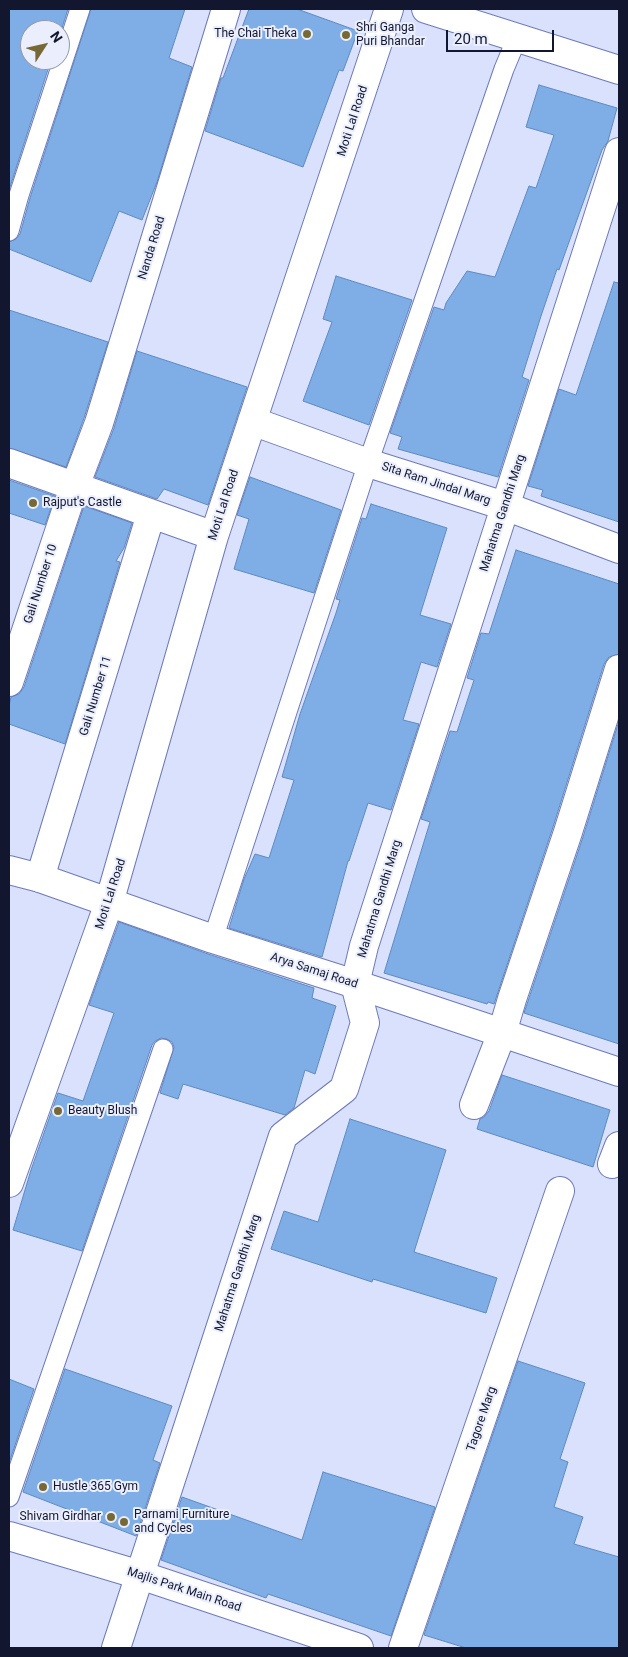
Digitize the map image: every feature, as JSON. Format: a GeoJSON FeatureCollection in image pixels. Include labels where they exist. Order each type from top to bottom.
{"type":"FeatureCollection","features":[{"type":"Feature","properties":{"kind":"street","name":"Nanda Road"},"geometry":{"type":"LineString","coordinates":[[74,486],[99,423],[226,9]]}},
{"type":"Feature","properties":{"kind":"street","name":"Moti Lal Road"},"geometry":{"type":"LineString","coordinates":[[9,1183],[16,1140],[72,1006],[109,903],[214,536],[389,9]]}},
{"type":"Feature","properties":{"kind":"street"},"geometry":{"type":"LineString","coordinates":[[426,9],[619,70]]}},
{"type":"Feature","properties":{"kind":"street","name":"Mahatma Gandhi Marg"},"geometry":{"type":"LineString","coordinates":[[116,1648],[283,1136],[344,1089],[365,1023],[355,984],[364,946],[619,152]]}},
{"type":"Feature","properties":{"kind":"street","name":"Sita Ram Jindal Marg"},"geometry":{"type":"LineString","coordinates":[[252,421],[368,463],[505,506],[619,549]]}},
{"type":"Feature","properties":{"kind":"street"},"geometry":{"type":"LineString","coordinates":[[9,463],[214,536]]}},
{"type":"Feature","properties":{"kind":"street","name":"Gali Number 10"},"geometry":{"type":"LineString","coordinates":[[9,682],[74,486]]}},
{"type":"Feature","properties":{"kind":"street","name":"Gali Number 11"},"geometry":{"type":"LineString","coordinates":[[40,878],[151,514]]}},
{"type":"Feature","properties":{"kind":"street"},"geometry":{"type":"LineString","coordinates":[[474,1105],[502,1033],[619,669]]}},
{"type":"Feature","properties":{"kind":"street","name":"Arya Samaj Road"},"geometry":{"type":"LineString","coordinates":[[9,870],[40,878],[213,939],[619,1072]]}},
{"type":"Feature","properties":{"kind":"street","name":"Tagore Marg"},"geometry":{"type":"LineString","coordinates":[[403,1648],[560,1191]]}},
{"type":"Feature","properties":{"kind":"street","name":"Majlis Park Main Road"},"geometry":{"type":"LineString","coordinates":[[9,1536],[140,1575],[359,1648]]}},
{"type":"Feature","properties":{"kind":"lane"},"geometry":{"type":"LineString","coordinates":[[9,231],[80,9]]}},
{"type":"Feature","properties":{"kind":"lane"},"geometry":{"type":"LineString","coordinates":[[213,939],[368,463],[516,38]]}},
{"type":"Feature","properties":{"kind":"lane"},"geometry":{"type":"LineString","coordinates":[[9,1497],[163,1049]]}},
{"type":"Feature","properties":{"kind":"building"},"geometry":{"type":"Polygon","coordinates":[[[9,9],[68,9],[64,20],[20,20],[20,70],[48,70],[9,190],[9,9]]]}},
{"type":"Feature","properties":{"kind":"building"},"geometry":{"type":"Polygon","coordinates":[[[91,9],[185,9],[169,58],[192,67],[157,182],[142,220],[119,211],[91,282],[9,249],[9,242],[16,239],[20,234],[91,9]]]}},
{"type":"Feature","properties":{"kind":"building"},"geometry":{"type":"Polygon","coordinates":[[[249,9],[297,9],[358,31],[343,71],[339,70],[303,167],[205,131],[221,78],[223,78],[249,9]]]}},
{"type":"Feature","properties":{"kind":"building"},"geometry":{"type":"Polygon","coordinates":[[[539,85],[617,108],[608,141],[602,150],[541,316],[522,377],[529,380],[498,477],[398,449],[402,437],[390,433],[434,307],[444,310],[446,303],[467,271],[495,277],[529,186],[536,188],[554,135],[526,127],[539,85]]]}},
{"type":"Feature","properties":{"kind":"building"},"geometry":{"type":"Polygon","coordinates":[[[336,276],[412,300],[369,425],[303,401],[332,322],[323,319],[336,276]]]}},
{"type":"Feature","properties":{"kind":"building"},"geometry":{"type":"Polygon","coordinates":[[[614,282],[619,283],[619,522],[541,496],[543,490],[528,486],[559,389],[576,395],[614,282]]]}},
{"type":"Feature","properties":{"kind":"building"},"geometry":{"type":"Polygon","coordinates":[[[9,310],[108,342],[66,467],[9,448],[9,310]]]}},
{"type":"Feature","properties":{"kind":"building"},"geometry":{"type":"Polygon","coordinates":[[[137,351],[247,387],[208,505],[164,489],[157,499],[95,477],[114,428],[137,351]]]}},
{"type":"Feature","properties":{"kind":"building"},"geometry":{"type":"Polygon","coordinates":[[[250,477],[341,510],[314,593],[234,569],[249,519],[237,515],[250,477]]]}},
{"type":"Feature","properties":{"kind":"building","name":"Rajput's Castle"},"geometry":{"type":"Polygon","coordinates":[[[9,480],[55,496],[45,525],[9,513],[9,480]]]}},
{"type":"Feature","properties":{"kind":"building"},"geometry":{"type":"Polygon","coordinates":[[[371,504],[447,528],[420,615],[451,624],[437,667],[421,662],[403,720],[419,724],[391,810],[368,803],[348,861],[322,957],[229,928],[244,879],[255,854],[269,858],[294,780],[282,777],[300,714],[336,613],[340,600],[336,599],[362,518],[366,519],[371,504]]]}},
{"type":"Feature","properties":{"kind":"building"},"geometry":{"type":"Polygon","coordinates":[[[84,506],[132,523],[124,548],[116,561],[120,562],[65,744],[9,724],[9,706],[11,697],[19,694],[24,687],[84,506]]]}},
{"type":"Feature","properties":{"kind":"building"},"geometry":{"type":"Polygon","coordinates":[[[516,550],[619,584],[619,654],[609,657],[604,664],[553,827],[494,1004],[488,1002],[487,1004],[384,973],[430,822],[421,819],[450,731],[457,732],[474,680],[467,678],[481,633],[489,634],[516,550]]]}},
{"type":"Feature","properties":{"kind":"building"},"geometry":{"type":"Polygon","coordinates":[[[619,721],[619,1044],[524,1013],[583,837],[619,721]]]}},
{"type":"Feature","properties":{"kind":"building"},"geometry":{"type":"Polygon","coordinates":[[[119,922],[208,954],[314,988],[312,998],[336,1006],[315,1074],[305,1070],[294,1108],[285,1115],[183,1084],[178,1099],[160,1093],[174,1047],[172,1042],[167,1039],[161,1038],[155,1041],[152,1045],[82,1251],[13,1230],[31,1170],[58,1093],[83,1101],[114,1013],[89,1005],[119,922]]]}},
{"type":"Feature","properties":{"kind":"building"},"geometry":{"type":"Polygon","coordinates":[[[502,1075],[610,1110],[593,1167],[477,1129],[480,1119],[489,1111],[502,1075]]]}},
{"type":"Feature","properties":{"kind":"building"},"geometry":{"type":"Polygon","coordinates":[[[350,1119],[446,1150],[414,1252],[497,1278],[486,1313],[373,1279],[372,1282],[271,1249],[284,1211],[318,1222],[350,1119]]]}},
{"type":"Feature","properties":{"kind":"building"},"geometry":{"type":"Polygon","coordinates":[[[518,1361],[585,1383],[560,1459],[568,1462],[554,1507],[583,1517],[574,1544],[619,1557],[619,1648],[466,1648],[424,1635],[518,1361]]]}},
{"type":"Feature","properties":{"kind":"building"},"geometry":{"type":"Polygon","coordinates":[[[65,1369],[172,1406],[153,1460],[160,1463],[136,1536],[23,1492],[65,1369]]]}},
{"type":"Feature","properties":{"kind":"building"},"geometry":{"type":"Polygon","coordinates":[[[9,1379],[34,1389],[9,1463],[9,1379]]]}},
{"type":"Feature","properties":{"kind":"building"},"geometry":{"type":"Polygon","coordinates":[[[323,1472],[435,1507],[391,1636],[268,1594],[266,1598],[161,1560],[182,1497],[302,1540],[323,1472]]]}},
{"type":"Feature","properties":{"kind":"place","name":"The Chai Theka"},"geometry":{"type":"Point","coordinates":[307,34]}},
{"type":"Feature","properties":{"kind":"place","name":"Shri Ganga Puri Bhandar"},"geometry":{"type":"Point","coordinates":[346,35]}},
{"type":"Feature","properties":{"kind":"place","name":"Rajput's Castle"},"geometry":{"type":"Point","coordinates":[33,503]}},
{"type":"Feature","properties":{"kind":"place","name":"Beauty Blush"},"geometry":{"type":"Point","coordinates":[58,1111]}},
{"type":"Feature","properties":{"kind":"place","name":"Hustle 365 Gym"},"geometry":{"type":"Point","coordinates":[43,1487]}},
{"type":"Feature","properties":{"kind":"place","name":"Shivam Girdhar"},"geometry":{"type":"Point","coordinates":[111,1517]}},
{"type":"Feature","properties":{"kind":"place","name":"Parnami Furniture and Cycles"},"geometry":{"type":"Point","coordinates":[124,1522]}}]}
